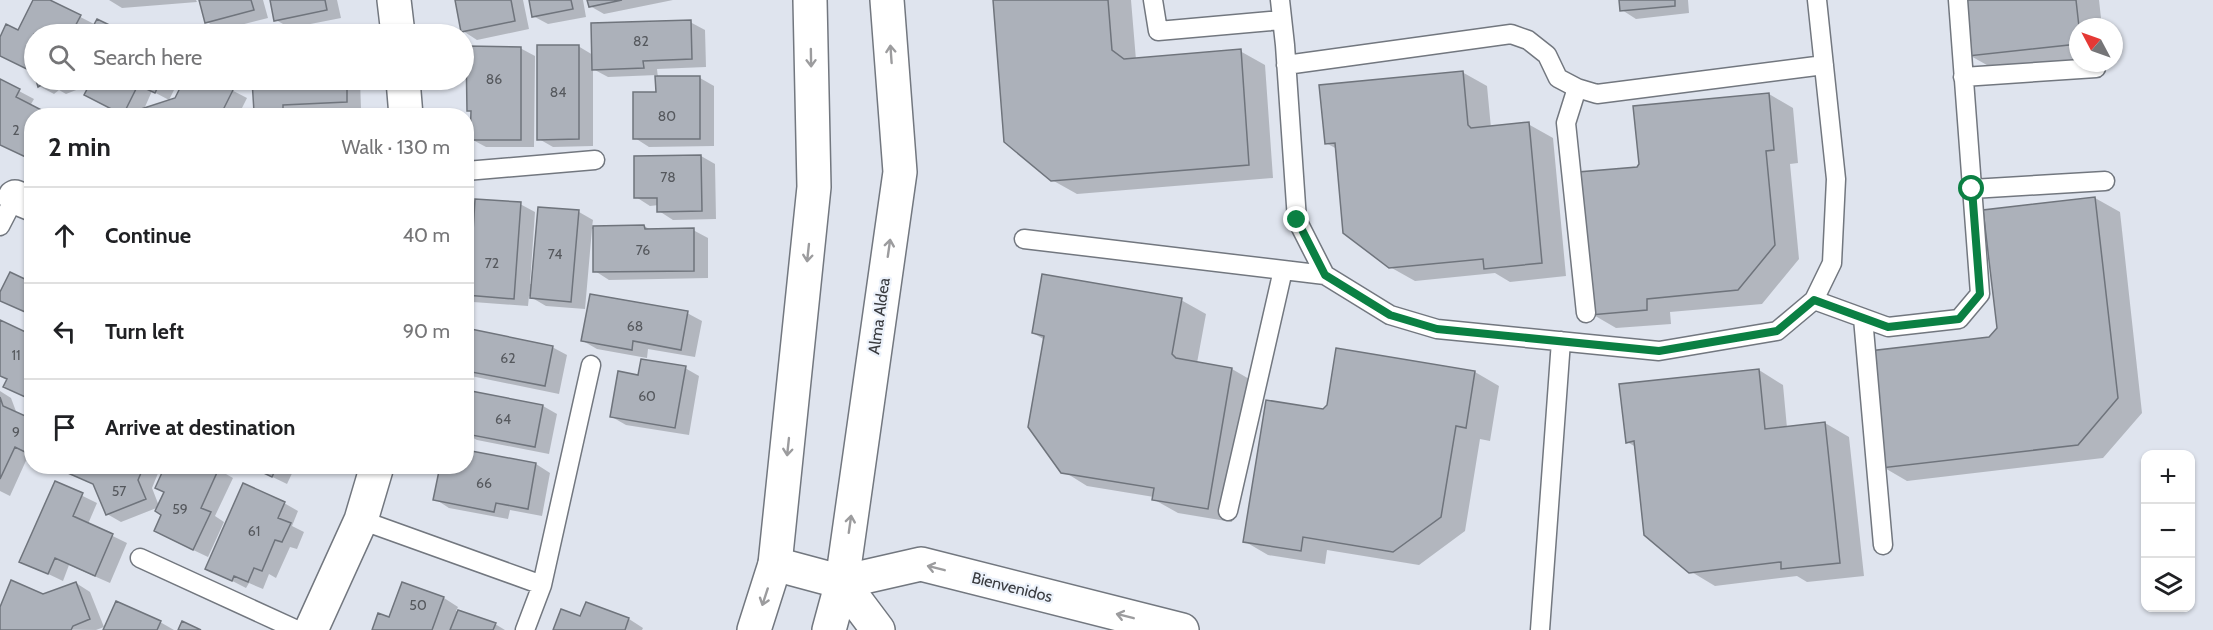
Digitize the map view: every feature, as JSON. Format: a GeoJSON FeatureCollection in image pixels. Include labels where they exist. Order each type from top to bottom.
{"type":"FeatureCollection","features":[{"type":"Feature","properties":{"kind":"main road"},"geometry":{"type":"LineString","coordinates":[[394,0],[397,24]]}},
{"type":"Feature","properties":{"kind":"main road"},"geometry":{"type":"LineString","coordinates":[[754,630],[776,564],[814,187],[810,0]]}},
{"type":"Feature","properties":{"kind":"main road","name":"Alma Aldea"},"geometry":{"type":"LineString","coordinates":[[829,630],[842,582],[900,172],[888,0]]}},
{"type":"Feature","properties":{"kind":"main road"},"geometry":{"type":"LineString","coordinates":[[404,90],[405,108]]}},
{"type":"Feature","properties":{"kind":"main road"},"geometry":{"type":"LineString","coordinates":[[311,630],[361,520],[375,474]]}},
{"type":"Feature","properties":{"kind":"main road","name":"Bienvenidos"},"geometry":{"type":"LineString","coordinates":[[776,564],[842,582],[921,564],[1182,630]]}},
{"type":"Feature","properties":{"kind":"main road"},"geometry":{"type":"LineString","coordinates":[[842,582],[878,630]]}},
{"type":"Feature","properties":{"kind":"lane"},"geometry":{"type":"LineString","coordinates":[[1153,0],[1158,31],[1282,20]]}},
{"type":"Feature","properties":{"kind":"lane"},"geometry":{"type":"LineString","coordinates":[[1280,0],[1297,220],[1325,275]]}},
{"type":"Feature","properties":{"kind":"lane"},"geometry":{"type":"LineString","coordinates":[[1024,239],[1325,275],[1390,315],[1437,329],[1659,351],[1777,331],[1814,300],[1832,263],[1836,190],[1817,0]]}},
{"type":"Feature","properties":{"kind":"lane"},"geometry":{"type":"LineString","coordinates":[[1814,300],[1888,327],[1959,319],[1980,294],[1958,0]]}},
{"type":"Feature","properties":{"kind":"lane"},"geometry":{"type":"LineString","coordinates":[[1286,65],[1511,34],[1528,40],[1547,55],[1558,78],[1576,88],[1597,94],[1824,65]]}},
{"type":"Feature","properties":{"kind":"lane"},"geometry":{"type":"LineString","coordinates":[[1963,77],[2069,71]]}},
{"type":"Feature","properties":{"kind":"lane"},"geometry":{"type":"LineString","coordinates":[[1576,88],[1566,123],[1586,313]]}},
{"type":"Feature","properties":{"kind":"lane"},"geometry":{"type":"LineString","coordinates":[[474,170],[595,160]]}},
{"type":"Feature","properties":{"kind":"lane"},"geometry":{"type":"LineString","coordinates":[[1972,189],[2105,181]]}},
{"type":"Feature","properties":{"kind":"lane"},"geometry":{"type":"LineString","coordinates":[[0,226],[23,201]]}},
{"type":"Feature","properties":{"kind":"lane"},"geometry":{"type":"LineString","coordinates":[[1228,511],[1283,270]]}},
{"type":"Feature","properties":{"kind":"lane"},"geometry":{"type":"LineString","coordinates":[[1863,318],[1883,545]]}},
{"type":"Feature","properties":{"kind":"lane"},"geometry":{"type":"LineString","coordinates":[[1540,630],[1561,341]]}},
{"type":"Feature","properties":{"kind":"lane"},"geometry":{"type":"LineString","coordinates":[[525,630],[542,585],[591,365]]}},
{"type":"Feature","properties":{"kind":"lane"},"geometry":{"type":"LineString","coordinates":[[361,520],[542,585]]}},
{"type":"Feature","properties":{"kind":"lane"},"geometry":{"type":"LineString","coordinates":[[140,558],[297,630]]}},
{"type":"Feature","properties":{"kind":"building"},"geometry":{"type":"Polygon","coordinates":[[[33,0],[50,0],[81,15],[76,24],[24,24],[24,68],[0,56],[0,37],[6,24],[18,30],[33,0]]]}},
{"type":"Feature","properties":{"kind":"building"},"geometry":{"type":"Polygon","coordinates":[[[199,0],[251,0],[254,10],[205,23],[199,0]]]}},
{"type":"Feature","properties":{"kind":"building"},"geometry":{"type":"Polygon","coordinates":[[[270,0],[325,0],[327,10],[274,21],[270,0]]]}},
{"type":"Feature","properties":{"kind":"building"},"geometry":{"type":"Polygon","coordinates":[[[455,0],[511,0],[515,21],[474,29],[474,24],[460,24],[455,0]]]}},
{"type":"Feature","properties":{"kind":"building"},"geometry":{"type":"Polygon","coordinates":[[[529,0],[571,0],[573,9],[532,17],[529,0]]]}},
{"type":"Feature","properties":{"kind":"building"},"geometry":{"type":"Polygon","coordinates":[[[587,0],[622,0],[589,7],[587,0]]]}},
{"type":"Feature","properties":{"kind":"building"},"geometry":{"type":"Polygon","coordinates":[[[993,0],[1108,0],[1112,50],[1124,59],[1241,49],[1249,165],[1051,181],[1004,142],[993,0]]]}},
{"type":"Feature","properties":{"kind":"building"},"geometry":{"type":"Polygon","coordinates":[[[1619,0],[1675,0],[1675,6],[1620,11],[1619,0]]]}},
{"type":"Feature","properties":{"kind":"building"},"geometry":{"type":"Polygon","coordinates":[[[1962,0],[2076,0],[2078,18],[2069,18],[2069,45],[1968,56],[1962,0]]]}},
{"type":"Feature","properties":{"kind":"building"},"geometry":{"type":"Polygon","coordinates":[[[97,19],[107,24],[94,24],[97,19]]]}},
{"type":"Feature","properties":{"kind":"building"},"geometry":{"type":"Polygon","coordinates":[[[691,20],[692,59],[643,61],[644,68],[592,70],[591,23],[691,20]]]}},
{"type":"Feature","properties":{"kind":"building"},"geometry":{"type":"Polygon","coordinates":[[[537,45],[579,45],[579,139],[537,140],[537,45]]]}},
{"type":"Feature","properties":{"kind":"building"},"geometry":{"type":"Polygon","coordinates":[[[474,46],[521,47],[521,140],[474,140],[474,108],[467,108],[467,90],[474,90],[474,46]]]}},
{"type":"Feature","properties":{"kind":"building"},"geometry":{"type":"Polygon","coordinates":[[[1463,71],[1468,125],[1471,128],[1529,122],[1542,263],[1484,269],[1483,259],[1389,268],[1343,233],[1335,143],[1325,144],[1319,85],[1463,71]]]}},
{"type":"Feature","properties":{"kind":"building"},"geometry":{"type":"Polygon","coordinates":[[[655,76],[700,76],[700,139],[633,139],[633,92],[656,92],[655,76]]]}},
{"type":"Feature","properties":{"kind":"building"},"geometry":{"type":"Polygon","coordinates":[[[0,79],[20,89],[16,97],[37,108],[24,108],[24,156],[0,145],[0,79]]]}},
{"type":"Feature","properties":{"kind":"building"},"geometry":{"type":"Polygon","coordinates":[[[87,90],[136,90],[126,108],[109,108],[84,95],[87,90]]]}},
{"type":"Feature","properties":{"kind":"building"},"geometry":{"type":"Polygon","coordinates":[[[179,90],[233,90],[224,108],[144,108],[175,98],[179,90]]]}},
{"type":"Feature","properties":{"kind":"building"},"geometry":{"type":"Polygon","coordinates":[[[253,90],[347,90],[347,102],[283,105],[283,108],[254,108],[253,90]]]}},
{"type":"Feature","properties":{"kind":"building"},"geometry":{"type":"Polygon","coordinates":[[[1769,93],[1774,150],[1766,151],[1775,245],[1738,290],[1647,299],[1647,310],[1590,315],[1578,172],[1637,167],[1639,164],[1633,106],[1769,93]]]}},
{"type":"Feature","properties":{"kind":"building"},"geometry":{"type":"Polygon","coordinates":[[[701,155],[702,211],[657,212],[657,198],[634,198],[634,156],[701,155]]]}},
{"type":"Feature","properties":{"kind":"building"},"geometry":{"type":"Polygon","coordinates":[[[2095,197],[2118,398],[2078,445],[1881,468],[1869,351],[1989,337],[1997,328],[1983,210],[2095,197]]]}},
{"type":"Feature","properties":{"kind":"building"},"geometry":{"type":"Polygon","coordinates":[[[475,199],[521,202],[514,299],[474,296],[475,199]]]}},
{"type":"Feature","properties":{"kind":"building"},"geometry":{"type":"Polygon","coordinates":[[[538,207],[579,210],[571,302],[530,298],[538,207]]]}},
{"type":"Feature","properties":{"kind":"building"},"geometry":{"type":"Polygon","coordinates":[[[644,225],[645,229],[694,228],[694,271],[593,272],[593,226],[644,225]]]}},
{"type":"Feature","properties":{"kind":"building"},"geometry":{"type":"Polygon","coordinates":[[[10,272],[24,279],[24,312],[0,301],[0,292],[10,272]]]}},
{"type":"Feature","properties":{"kind":"building"},"geometry":{"type":"Polygon","coordinates":[[[1042,274],[1182,298],[1172,354],[1176,358],[1232,368],[1208,509],[1152,500],[1154,488],[1061,473],[1028,427],[1044,336],[1032,333],[1042,274]]]}},
{"type":"Feature","properties":{"kind":"building"},"geometry":{"type":"Polygon","coordinates":[[[590,294],[688,311],[681,350],[633,341],[632,350],[581,341],[590,294]]]}},
{"type":"Feature","properties":{"kind":"building"},"geometry":{"type":"Polygon","coordinates":[[[0,320],[24,331],[24,396],[3,387],[7,379],[0,376],[0,320]]]}},
{"type":"Feature","properties":{"kind":"building"},"geometry":{"type":"Polygon","coordinates":[[[474,330],[553,346],[545,386],[474,373],[474,330]]]}},
{"type":"Feature","properties":{"kind":"building"},"geometry":{"type":"Polygon","coordinates":[[[1336,348],[1475,371],[1466,428],[1456,426],[1441,517],[1393,552],[1303,537],[1301,551],[1243,542],[1266,400],[1323,409],[1327,405],[1336,348]]]}},
{"type":"Feature","properties":{"kind":"building"},"geometry":{"type":"Polygon","coordinates":[[[641,359],[686,366],[675,428],[610,417],[618,371],[638,375],[641,359]]]}},
{"type":"Feature","properties":{"kind":"building"},"geometry":{"type":"Polygon","coordinates":[[[1759,369],[1765,429],[1825,422],[1840,563],[1781,569],[1781,562],[1689,573],[1644,535],[1634,441],[1626,443],[1619,384],[1759,369]]]}},
{"type":"Feature","properties":{"kind":"building"},"geometry":{"type":"Polygon","coordinates":[[[474,392],[543,405],[535,447],[474,436],[474,392]]]}},
{"type":"Feature","properties":{"kind":"building"},"geometry":{"type":"Polygon","coordinates":[[[0,397],[3,406],[24,415],[24,452],[15,447],[0,479],[0,397]]]}},
{"type":"Feature","properties":{"kind":"building"},"geometry":{"type":"Polygon","coordinates":[[[474,451],[536,463],[528,509],[496,503],[494,512],[433,500],[438,474],[474,474],[474,451]]]}},
{"type":"Feature","properties":{"kind":"building"},"geometry":{"type":"Polygon","coordinates":[[[70,474],[141,474],[138,480],[146,499],[106,515],[93,484],[70,474]]]}},
{"type":"Feature","properties":{"kind":"building"},"geometry":{"type":"Polygon","coordinates":[[[161,474],[216,474],[201,508],[211,512],[193,550],[154,531],[161,515],[155,511],[164,492],[155,488],[161,474]]]}},
{"type":"Feature","properties":{"kind":"building"},"geometry":{"type":"Polygon","coordinates":[[[55,481],[83,493],[73,516],[113,534],[95,576],[55,558],[48,574],[19,562],[55,481]]]}},
{"type":"Feature","properties":{"kind":"building"},"geometry":{"type":"Polygon","coordinates":[[[243,483],[285,502],[278,518],[291,523],[282,542],[275,540],[262,571],[254,568],[248,582],[234,576],[232,581],[205,569],[243,483]]]}},
{"type":"Feature","properties":{"kind":"building"},"geometry":{"type":"Polygon","coordinates":[[[11,580],[43,594],[76,582],[90,619],[73,626],[71,630],[0,630],[0,607],[11,580]]]}},
{"type":"Feature","properties":{"kind":"building"},"geometry":{"type":"Polygon","coordinates":[[[402,582],[444,597],[432,630],[372,630],[378,613],[389,617],[402,582]]]}},
{"type":"Feature","properties":{"kind":"building"},"geometry":{"type":"Polygon","coordinates":[[[116,601],[161,621],[157,630],[103,630],[116,601]]]}},
{"type":"Feature","properties":{"kind":"building"},"geometry":{"type":"Polygon","coordinates":[[[586,602],[629,618],[625,630],[553,630],[561,609],[580,616],[586,602]]]}},
{"type":"Feature","properties":{"kind":"building"},"geometry":{"type":"Polygon","coordinates":[[[458,610],[496,623],[493,630],[450,630],[458,610]]]}},
{"type":"Feature","properties":{"kind":"building"},"geometry":{"type":"Polygon","coordinates":[[[182,621],[201,630],[178,630],[182,621]]]}},
{"type":"Feature","properties":{"kind":"route"},"geometry":{"type":"LineString","coordinates":[[1297,220],[1325,275],[1390,315],[1437,329],[1659,351],[1777,331],[1814,300],[1888,327],[1959,319],[1980,294],[1972,189]]}}]}
